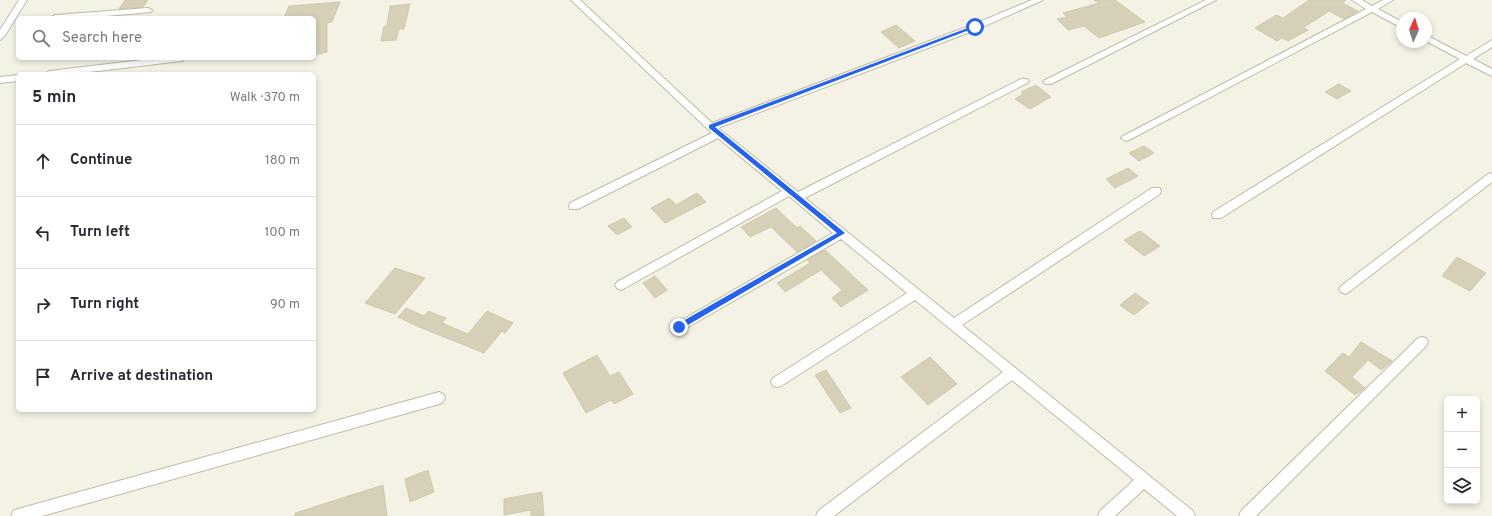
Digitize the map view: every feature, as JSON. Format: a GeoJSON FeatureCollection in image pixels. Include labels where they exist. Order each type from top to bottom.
{"type":"FeatureCollection","features":[{"type":"Feature","properties":{"kind":"street"},"geometry":{"type":"LineString","coordinates":[[0,38],[4,23],[23,0]]}},
{"type":"Feature","properties":{"kind":"street"},"geometry":{"type":"LineString","coordinates":[[575,0],[715,130],[1188,516]]}},
{"type":"Feature","properties":{"kind":"street"},"geometry":{"type":"LineString","coordinates":[[574,206],[715,130],[975,27],[1039,0]]}},
{"type":"Feature","properties":{"kind":"street"},"geometry":{"type":"LineString","coordinates":[[1048,82],[1212,0]]}},
{"type":"Feature","properties":{"kind":"street"},"geometry":{"type":"LineString","coordinates":[[1356,0],[1396,22]]}},
{"type":"Feature","properties":{"kind":"street"},"geometry":{"type":"LineString","coordinates":[[1126,138],[1389,0]]}},
{"type":"Feature","properties":{"kind":"street"},"geometry":{"type":"LineString","coordinates":[[78,16],[148,10]]}},
{"type":"Feature","properties":{"kind":"street"},"geometry":{"type":"LineString","coordinates":[[4,23],[16,21]]}},
{"type":"Feature","properties":{"kind":"street"},"geometry":{"type":"LineString","coordinates":[[1432,41],[1492,73]]}},
{"type":"Feature","properties":{"kind":"street"},"geometry":{"type":"LineString","coordinates":[[1217,215],[1492,43]]}},
{"type":"Feature","properties":{"kind":"street"},"geometry":{"type":"LineString","coordinates":[[66,72],[165,60]]}},
{"type":"Feature","properties":{"kind":"street"},"geometry":{"type":"LineString","coordinates":[[0,80],[16,78]]}},
{"type":"Feature","properties":{"kind":"street"},"geometry":{"type":"LineString","coordinates":[[621,285],[794,194],[1024,81]]}},
{"type":"Feature","properties":{"kind":"street"},"geometry":{"type":"LineString","coordinates":[[1345,289],[1492,177]]}},
{"type":"Feature","properties":{"kind":"street"},"geometry":{"type":"LineString","coordinates":[[954,324],[1156,191]]}},
{"type":"Feature","properties":{"kind":"street"},"geometry":{"type":"LineString","coordinates":[[679,327],[842,233]]}},
{"type":"Feature","properties":{"kind":"street"},"geometry":{"type":"LineString","coordinates":[[778,382],[916,293]]}},
{"type":"Feature","properties":{"kind":"street"},"geometry":{"type":"LineString","coordinates":[[1246,516],[1422,342]]}},
{"type":"Feature","properties":{"kind":"street"},"geometry":{"type":"LineString","coordinates":[[823,516],[1013,372]]}},
{"type":"Feature","properties":{"kind":"street"},"geometry":{"type":"LineString","coordinates":[[18,516],[438,398]]}},
{"type":"Feature","properties":{"kind":"street"},"geometry":{"type":"LineString","coordinates":[[1105,516],[1144,480]]}},
{"type":"Feature","properties":{"kind":"building"},"geometry":{"type":"Polygon","coordinates":[[[125,0],[148,0],[143,7],[119,9],[125,0]]]}},
{"type":"Feature","properties":{"kind":"building"},"geometry":{"type":"Polygon","coordinates":[[[1094,0],[1115,0],[1145,22],[1099,38],[1084,26],[1068,30],[1057,19],[1067,17],[1063,13],[1099,3],[1094,0]]]}},
{"type":"Feature","properties":{"kind":"building"},"geometry":{"type":"Polygon","coordinates":[[[1309,0],[1346,0],[1342,3],[1358,11],[1344,19],[1329,11],[1303,28],[1308,30],[1288,41],[1282,38],[1277,41],[1255,28],[1276,15],[1283,18],[1309,0]]]}},
{"type":"Feature","properties":{"kind":"building"},"geometry":{"type":"Polygon","coordinates":[[[340,2],[332,22],[327,23],[327,52],[316,55],[316,16],[285,16],[289,6],[340,2]]]}},
{"type":"Feature","properties":{"kind":"building"},"geometry":{"type":"Polygon","coordinates":[[[410,4],[404,29],[399,29],[396,40],[381,41],[384,26],[387,26],[390,6],[410,4]]]}},
{"type":"Feature","properties":{"kind":"building"},"geometry":{"type":"Polygon","coordinates":[[[896,25],[915,41],[899,48],[881,32],[896,25]]]}},
{"type":"Feature","properties":{"kind":"building"},"geometry":{"type":"Polygon","coordinates":[[[1339,84],[1351,91],[1337,99],[1325,92],[1339,84]]]}},
{"type":"Feature","properties":{"kind":"building"},"geometry":{"type":"Polygon","coordinates":[[[1036,85],[1051,97],[1030,109],[1015,99],[1023,94],[1021,92],[1036,85]]]}},
{"type":"Feature","properties":{"kind":"building"},"geometry":{"type":"Polygon","coordinates":[[[1144,146],[1154,153],[1139,161],[1129,153],[1144,146]]]}},
{"type":"Feature","properties":{"kind":"building"},"geometry":{"type":"Polygon","coordinates":[[[1128,168],[1138,176],[1115,188],[1106,179],[1128,168]]]}},
{"type":"Feature","properties":{"kind":"building"},"geometry":{"type":"Polygon","coordinates":[[[697,193],[706,202],[665,223],[651,208],[669,198],[676,205],[697,193]]]}},
{"type":"Feature","properties":{"kind":"building"},"geometry":{"type":"Polygon","coordinates":[[[776,208],[797,228],[800,226],[816,241],[797,252],[771,227],[750,237],[741,227],[776,208]]]}},
{"type":"Feature","properties":{"kind":"building"},"geometry":{"type":"Polygon","coordinates":[[[624,218],[632,227],[617,235],[608,226],[624,218]]]}},
{"type":"Feature","properties":{"kind":"building"},"geometry":{"type":"Polygon","coordinates":[[[1140,231],[1160,246],[1144,256],[1124,240],[1140,231]]]}},
{"type":"Feature","properties":{"kind":"building"},"geometry":{"type":"Polygon","coordinates":[[[825,250],[868,290],[841,307],[832,298],[842,290],[821,270],[785,292],[777,283],[810,263],[807,260],[825,250]]]}},
{"type":"Feature","properties":{"kind":"building"},"geometry":{"type":"Polygon","coordinates":[[[1457,257],[1486,273],[1470,291],[1442,276],[1457,257]]]}},
{"type":"Feature","properties":{"kind":"building"},"geometry":{"type":"Polygon","coordinates":[[[395,268],[425,278],[395,314],[365,303],[395,268]]]}},
{"type":"Feature","properties":{"kind":"building"},"geometry":{"type":"Polygon","coordinates":[[[655,276],[667,290],[655,298],[643,283],[655,276]]]}},
{"type":"Feature","properties":{"kind":"building"},"geometry":{"type":"Polygon","coordinates":[[[1135,293],[1149,303],[1134,315],[1120,305],[1135,293]]]}},
{"type":"Feature","properties":{"kind":"building"},"geometry":{"type":"Polygon","coordinates":[[[406,308],[424,316],[428,311],[446,318],[442,323],[468,334],[487,311],[513,323],[505,333],[502,331],[484,353],[398,317],[406,308]]]}},
{"type":"Feature","properties":{"kind":"building"},"geometry":{"type":"Polygon","coordinates":[[[1361,342],[1392,361],[1381,370],[1368,360],[1352,377],[1365,388],[1355,395],[1325,371],[1343,353],[1349,357],[1361,342]]]}},
{"type":"Feature","properties":{"kind":"building"},"geometry":{"type":"Polygon","coordinates":[[[597,355],[610,376],[619,372],[633,394],[614,404],[611,400],[586,413],[563,373],[597,355]]]}},
{"type":"Feature","properties":{"kind":"building"},"geometry":{"type":"Polygon","coordinates":[[[930,357],[957,384],[928,405],[901,377],[930,357]]]}},
{"type":"Feature","properties":{"kind":"building"},"geometry":{"type":"Polygon","coordinates":[[[826,370],[851,408],[840,413],[815,375],[826,370]]]}},
{"type":"Feature","properties":{"kind":"building"},"geometry":{"type":"Polygon","coordinates":[[[428,470],[434,492],[410,502],[405,479],[428,470]]]}},
{"type":"Feature","properties":{"kind":"building"},"geometry":{"type":"Polygon","coordinates":[[[383,485],[387,516],[295,516],[295,513],[383,485]]]}},
{"type":"Feature","properties":{"kind":"building"},"geometry":{"type":"Polygon","coordinates":[[[542,492],[544,516],[531,516],[531,510],[504,515],[504,499],[542,492]]]}},
{"type":"Feature","properties":{"kind":"route"},"geometry":{"type":"LineString","coordinates":[[679,327],[842,233],[711,126],[975,27]]}}]}
